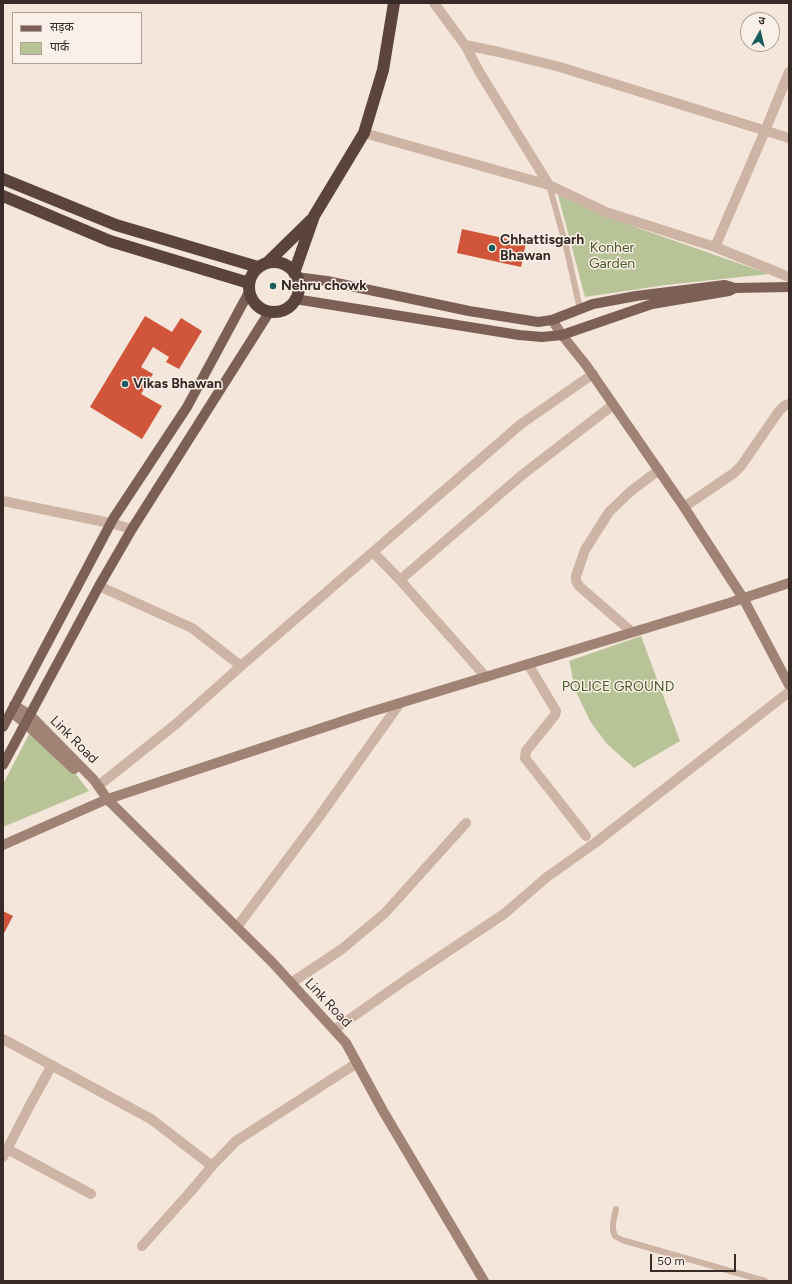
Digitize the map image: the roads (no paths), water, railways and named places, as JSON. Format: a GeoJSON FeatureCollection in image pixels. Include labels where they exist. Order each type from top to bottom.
{"type":"FeatureCollection","features":[{"type":"Feature","properties":{"kind":"highway"},"geometry":{"type":"LineString","coordinates":[[295,275],[314,216],[364,133],[383,70],[394,3]]}},
{"type":"Feature","properties":{"kind":"highway"},"geometry":{"type":"LineString","coordinates":[[3,179],[116,225],[263,265],[276,262],[286,265],[295,275],[298,288],[295,299],[280,311],[270,311],[261,308],[254,301],[249,288],[252,274],[263,265],[314,216]]}},
{"type":"Feature","properties":{"kind":"highway"},"geometry":{"type":"LineString","coordinates":[[3,196],[110,241],[249,288]]}},
{"type":"Feature","properties":{"kind":"main road"},"geometry":{"type":"LineString","coordinates":[[295,275],[470,311],[538,322],[552,320],[593,304],[636,296],[725,285],[735,288],[789,287]]}},
{"type":"Feature","properties":{"kind":"main road"},"geometry":{"type":"LineString","coordinates":[[3,727],[110,523],[187,407],[249,288]]}},
{"type":"Feature","properties":{"kind":"main road"},"geometry":{"type":"LineString","coordinates":[[295,299],[518,336],[542,337],[562,335],[652,304],[729,291],[735,288]]}},
{"type":"Feature","properties":{"kind":"main road"},"geometry":{"type":"LineString","coordinates":[[3,765],[99,586],[132,529],[270,311]]}},
{"type":"Feature","properties":{"kind":"street"},"geometry":{"type":"LineString","coordinates":[[434,3],[465,45],[480,73],[549,185]]}},
{"type":"Feature","properties":{"kind":"street"},"geometry":{"type":"LineString","coordinates":[[465,45],[560,67],[789,138]]}},
{"type":"Feature","properties":{"kind":"street"},"geometry":{"type":"LineString","coordinates":[[715,247],[789,72]]}},
{"type":"Feature","properties":{"kind":"street"},"geometry":{"type":"LineString","coordinates":[[364,133],[549,185],[606,212],[715,247],[789,277]]}},
{"type":"Feature","properties":{"kind":"street"},"geometry":{"type":"LineString","coordinates":[[552,320],[593,374],[684,507],[743,598],[789,685]]}},
{"type":"Feature","properties":{"kind":"street"},"geometry":{"type":"LineString","coordinates":[[98,786],[176,724],[521,424],[593,374]]}},
{"type":"Feature","properties":{"kind":"street"},"geometry":{"type":"LineString","coordinates":[[684,507],[734,473],[741,466],[779,411],[784,406],[789,404]]}},
{"type":"Feature","properties":{"kind":"street"},"geometry":{"type":"LineString","coordinates":[[400,580],[522,475],[613,405]]}},
{"type":"Feature","properties":{"kind":"street"},"geometry":{"type":"LineString","coordinates":[[632,632],[579,586],[576,581],[576,576],[585,550],[609,512],[631,491],[659,470]]}},
{"type":"Feature","properties":{"kind":"street"},"geometry":{"type":"LineString","coordinates":[[3,501],[132,529]]}},
{"type":"Feature","properties":{"kind":"street"},"geometry":{"type":"LineString","coordinates":[[373,552],[400,580],[486,677]]}},
{"type":"Feature","properties":{"kind":"street"},"geometry":{"type":"LineString","coordinates":[[3,845],[105,800],[400,703],[789,583]]}},
{"type":"Feature","properties":{"kind":"street"},"geometry":{"type":"LineString","coordinates":[[99,586],[192,628],[241,666]]}},
{"type":"Feature","properties":{"kind":"street"},"geometry":{"type":"LineString","coordinates":[[528,664],[556,711],[555,715],[526,751],[525,758],[586,836]]}},
{"type":"Feature","properties":{"kind":"street"},"geometry":{"type":"LineString","coordinates":[[334,1030],[408,978],[504,914],[547,877],[596,843],[789,692]]}},
{"type":"Feature","properties":{"kind":"street"},"geometry":{"type":"LineString","coordinates":[[237,927],[319,817],[400,703]]}},
{"type":"Feature","properties":{"kind":"street","name":"Link Road"},"geometry":{"type":"LineString","coordinates":[[12,709],[27,719],[94,780],[108,800],[272,962],[346,1043],[383,1111],[484,1281]]}},
{"type":"Feature","properties":{"kind":"street"},"geometry":{"type":"LineString","coordinates":[[291,983],[342,949],[385,913],[466,823]]}},
{"type":"Feature","properties":{"kind":"street"},"geometry":{"type":"LineString","coordinates":[[3,1039],[152,1119],[212,1166]]}},
{"type":"Feature","properties":{"kind":"street"},"geometry":{"type":"LineString","coordinates":[[142,1246],[212,1166],[236,1141],[357,1063]]}},
{"type":"Feature","properties":{"kind":"street"},"geometry":{"type":"LineString","coordinates":[[52,1065],[5,1153],[91,1194]]}},
{"type":"Feature","properties":{"kind":"lane"},"geometry":{"type":"LineString","coordinates":[[549,185],[566,246],[580,309]]}},
{"type":"Feature","properties":{"kind":"lane"},"geometry":{"type":"LineString","coordinates":[[616,1209],[613,1230],[616,1236],[622,1240],[766,1281]]}},
{"type":"Feature","properties":{"kind":"place","name":"Chhattisgarh Bhawan"},"geometry":{"type":"Point","coordinates":[492,248]}},
{"type":"Feature","properties":{"kind":"place","name":"Nehru chowk"},"geometry":{"type":"Point","coordinates":[273,286]}},
{"type":"Feature","properties":{"kind":"place","name":"Vikas Bhawan"},"geometry":{"type":"Point","coordinates":[125,384]}},
{"type":"Feature","properties":{"kind":"park label","name":"Konher Garden"},"geometry":{"type":"Point","coordinates":[612,256]}},
{"type":"Feature","properties":{"kind":"park label","name":"POLICE GROUND"},"geometry":{"type":"Point","coordinates":[618,687]}}]}
